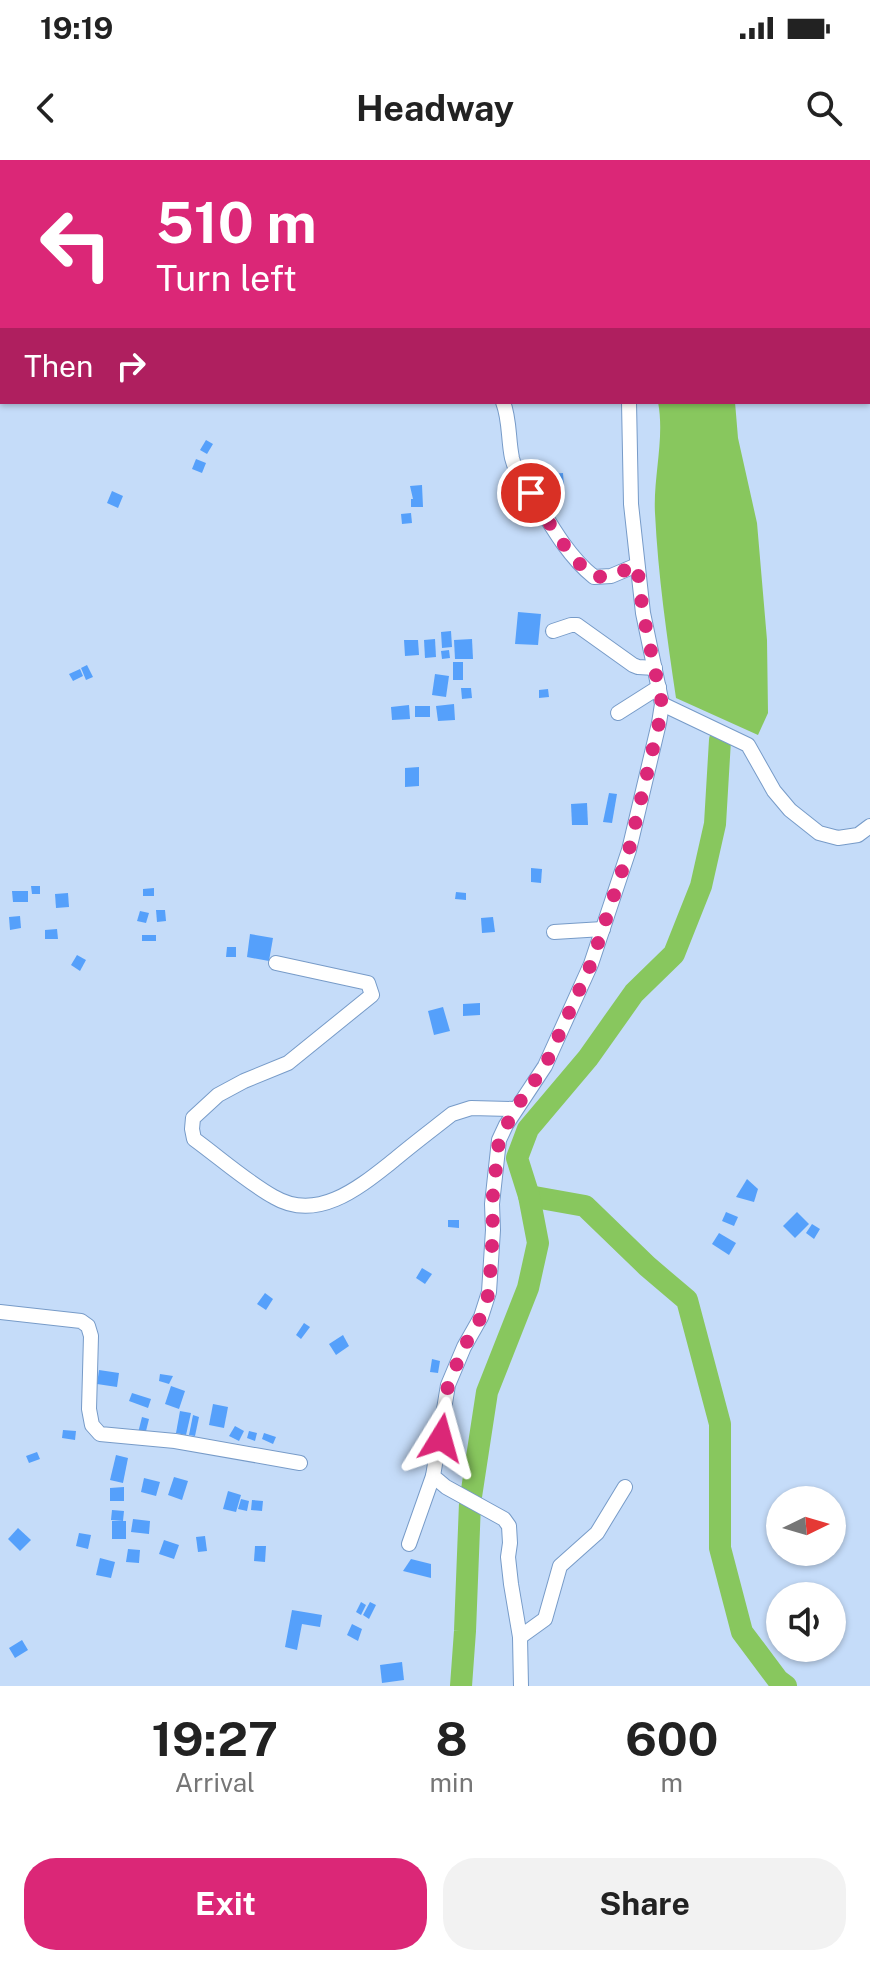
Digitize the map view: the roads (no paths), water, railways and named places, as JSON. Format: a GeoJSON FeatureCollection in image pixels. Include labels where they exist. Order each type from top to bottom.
{"type":"FeatureCollection","features":[{"type":"Feature","properties":{"kind":"street"},"geometry":{"type":"LineString","coordinates":[[504,404],[510,427],[512,458],[518,474],[583,568],[594,577],[603,577],[637,565]]}},
{"type":"Feature","properties":{"kind":"street"},"geometry":{"type":"LineString","coordinates":[[409,1544],[433,1476],[448,1385],[481,1317],[489,1292],[492,1204],[499,1140],[515,1109],[545,1066],[591,964],[629,850],[659,723],[662,704],[643,613],[631,504],[629,404]]}},
{"type":"Feature","properties":{"kind":"street"},"geometry":{"type":"LineString","coordinates":[[553,631],[577,625],[633,665],[655,668]]}},
{"type":"Feature","properties":{"kind":"street"},"geometry":{"type":"LineString","coordinates":[[618,713],[659,687]]}},
{"type":"Feature","properties":{"kind":"street"},"geometry":{"type":"LineString","coordinates":[[662,704],[748,745],[774,791],[790,810],[819,833],[838,838],[858,835],[870,826]]}},
{"type":"Feature","properties":{"kind":"street"},"geometry":{"type":"LineString","coordinates":[[554,932],[603,929]]}},
{"type":"Feature","properties":{"kind":"street"},"geometry":{"type":"LineString","coordinates":[[276,963],[368,983],[372,995],[288,1063],[218,1095],[193,1118],[194,1139],[276,1199],[312,1207],[339,1198],[359,1188],[452,1114],[471,1108],[515,1109]]}},
{"type":"Feature","properties":{"kind":"street"},"geometry":{"type":"LineString","coordinates":[[0,1312],[81,1321],[88,1326],[91,1336],[89,1409],[92,1425],[100,1434],[175,1441],[300,1463]]}},
{"type":"Feature","properties":{"kind":"street"},"geometry":{"type":"LineString","coordinates":[[433,1476],[446,1487],[504,1519],[509,1526],[508,1557],[520,1637],[521,1686]]}},
{"type":"Feature","properties":{"kind":"street"},"geometry":{"type":"LineString","coordinates":[[520,1637],[545,1619],[560,1566],[597,1533],[625,1487]]}},
{"type":"Feature","properties":{"kind":"waterway"},"geometry":{"type":"LineString","coordinates":[[461,1686],[470,1503],[487,1392],[528,1288],[538,1243],[529,1196],[517,1158],[528,1129],[588,1058],[634,993],[674,954],[701,886],[715,824],[720,740]]}},
{"type":"Feature","properties":{"kind":"waterway"},"geometry":{"type":"LineString","coordinates":[[529,1196],[585,1206],[687,1300],[720,1424],[720,1548],[742,1632],[778,1680],[786,1686]]}}]}
